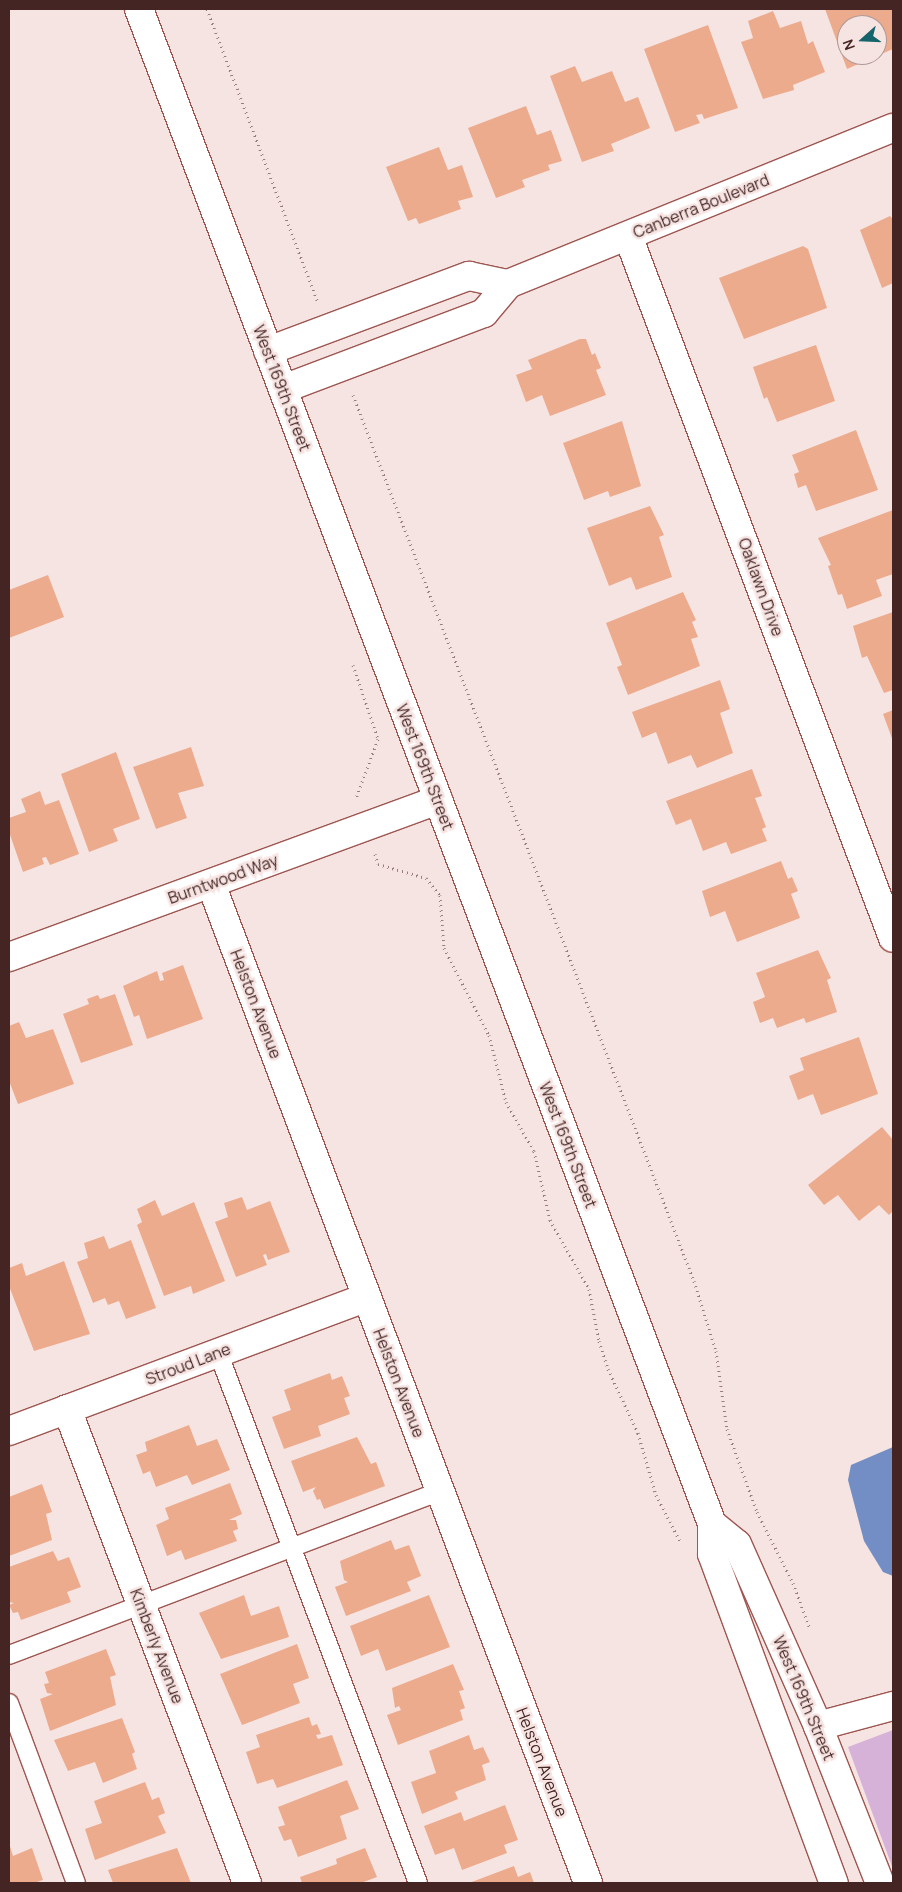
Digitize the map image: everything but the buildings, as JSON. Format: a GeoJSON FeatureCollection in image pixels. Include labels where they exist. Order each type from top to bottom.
{"type":"FeatureCollection","features":[{"type":"Feature","properties":{"kind":"street","name":"West 169th Street"},"geometry":{"type":"LineString","coordinates":[[139,9],[712,1524],[712,1554],[834,1883]]}},
{"type":"Feature","properties":{"kind":"street","name":"Canberra Boulevard"},"geometry":{"type":"LineString","coordinates":[[283,389],[484,313],[508,284],[893,128]]}},
{"type":"Feature","properties":{"kind":"street","name":"Oaklawn Drive"},"geometry":{"type":"LineString","coordinates":[[628,236],[893,938]]}},
{"type":"Feature","properties":{"kind":"street"},"geometry":{"type":"LineString","coordinates":[[268,351],[469,276],[508,284]]}},
{"type":"Feature","properties":{"kind":"street","name":"Burntwood Way"},"geometry":{"type":"LineString","coordinates":[[9,957],[366,828],[438,800]]}},
{"type":"Feature","properties":{"kind":"street","name":"Helston Avenue"},"geometry":{"type":"LineString","coordinates":[[211,884],[588,1883]]}},
{"type":"Feature","properties":{"kind":"street","name":"Stroud Lane"},"geometry":{"type":"LineString","coordinates":[[9,1431],[367,1297]]}},
{"type":"Feature","properties":{"kind":"street","name":"Kimberly Avenue"},"geometry":{"type":"LineString","coordinates":[[67,1409],[247,1883]]}},
{"type":"Feature","properties":{"kind":"street","name":"West 169th Street"},"geometry":{"type":"LineString","coordinates":[[712,1524],[737,1544],[818,1726],[880,1883]]}},
{"type":"Feature","properties":{"kind":"street"},"geometry":{"type":"LineString","coordinates":[[818,1726],[893,1706]]}},
{"type":"Feature","properties":{"kind":"lane"},"geometry":{"type":"LineString","coordinates":[[218,1352],[418,1883]]}},
{"type":"Feature","properties":{"kind":"lane"},"geometry":{"type":"LineString","coordinates":[[9,1654],[440,1491]]}},
{"type":"Feature","properties":{"kind":"lane"},"geometry":{"type":"LineString","coordinates":[[9,1703],[76,1883]]}},
{"type":"Feature","properties":{"kind":"path"},"geometry":{"type":"LineString","coordinates":[[206,9],[320,307]]}},
{"type":"Feature","properties":{"kind":"path"},"geometry":{"type":"LineString","coordinates":[[351,390],[694,1281],[716,1351],[727,1429],[757,1512],[793,1583],[812,1635]]}},
{"type":"Feature","properties":{"kind":"path"},"geometry":{"type":"LineString","coordinates":[[350,656],[378,739],[356,798],[378,864],[426,878],[440,895],[444,948],[489,1035],[506,1102],[537,1159],[550,1220],[589,1290],[599,1341],[608,1369],[638,1433],[656,1495],[683,1549]]}},
{"type":"Feature","properties":{"kind":"shaded area"},"geometry":{"type":"Polygon","coordinates":[[[893,1730],[893,1869],[848,1747],[893,1730]]]}},
{"type":"Feature","properties":{"kind":"water"},"geometry":{"type":"Polygon","coordinates":[[[893,1447],[893,1576],[883,1572],[864,1541],[848,1480],[851,1465],[893,1447]]]}}]}
